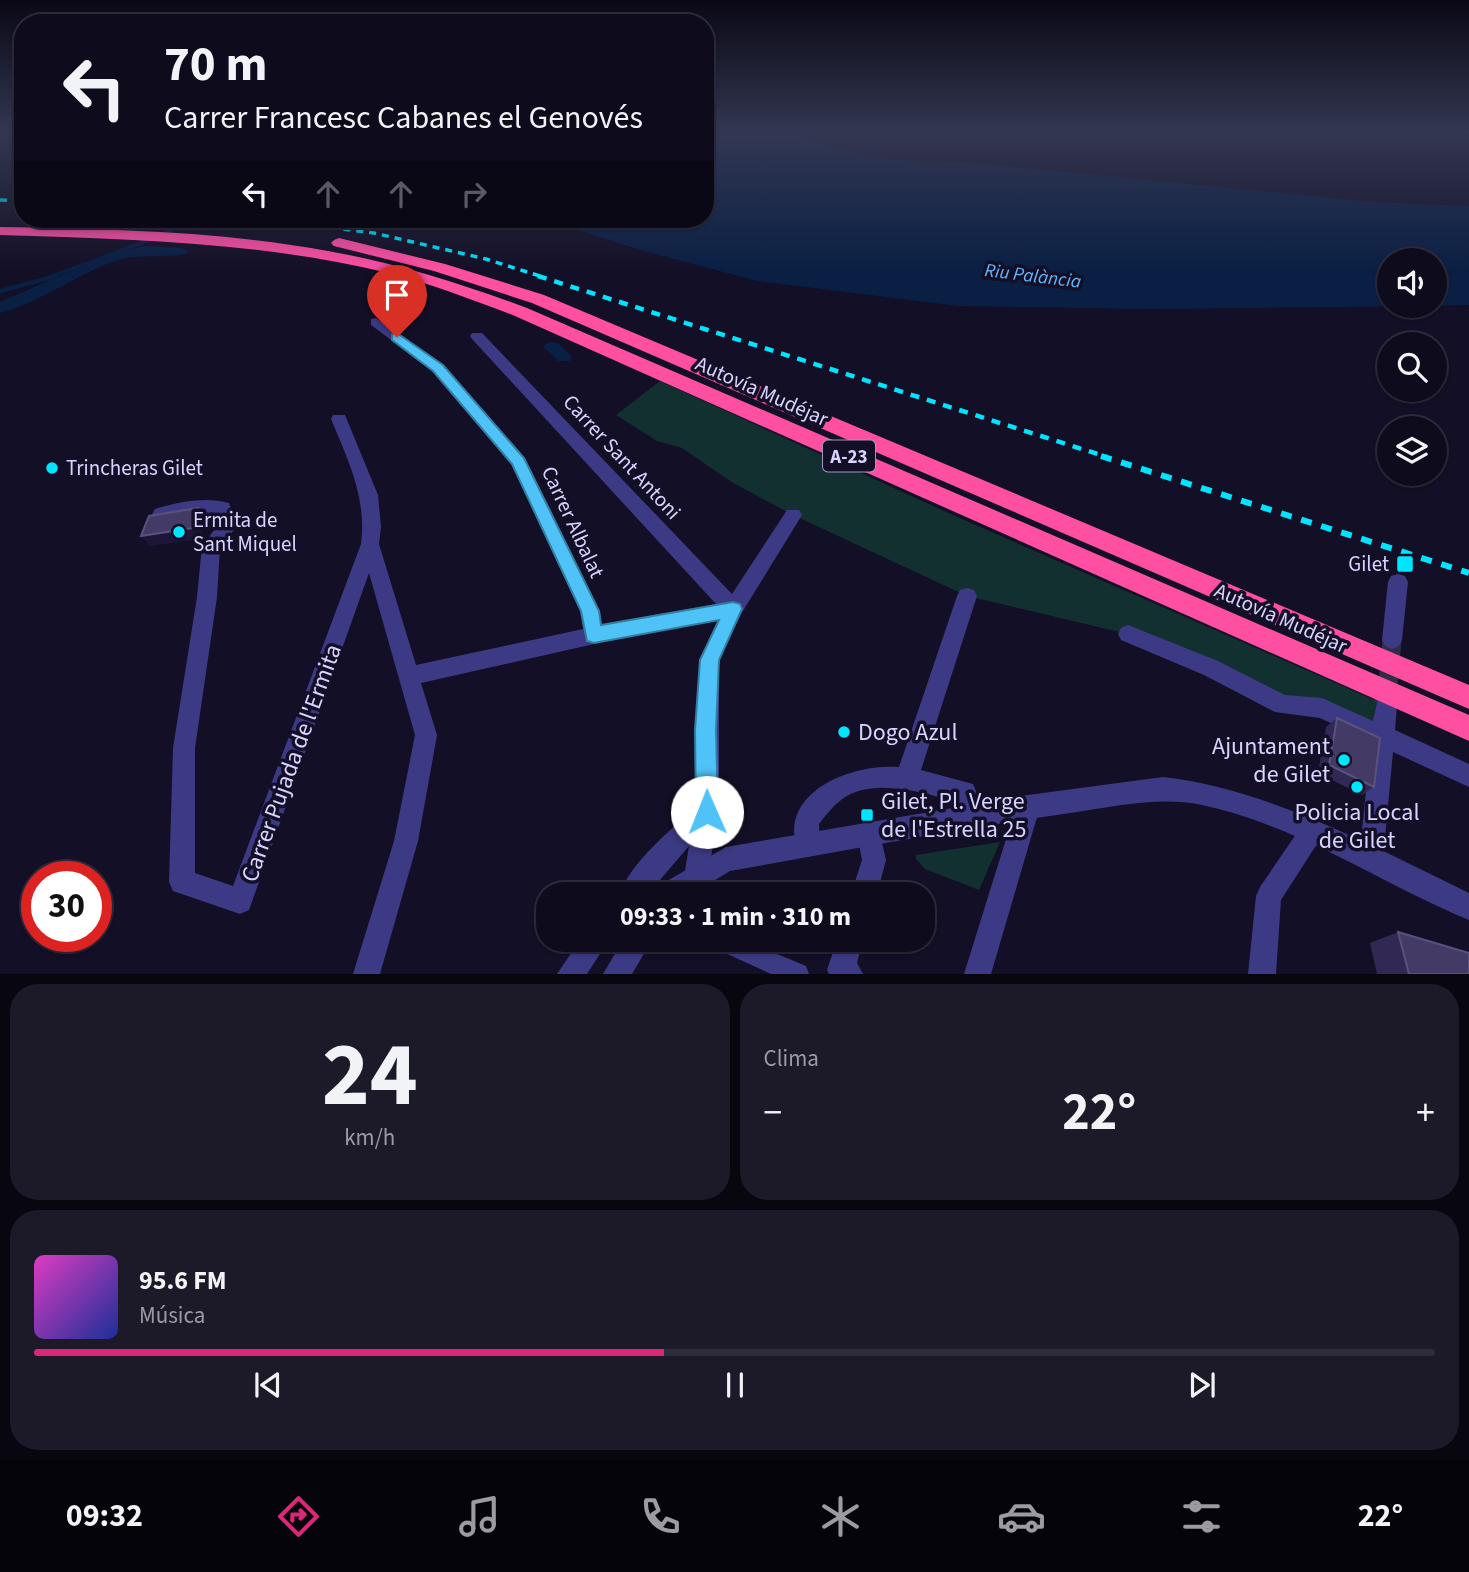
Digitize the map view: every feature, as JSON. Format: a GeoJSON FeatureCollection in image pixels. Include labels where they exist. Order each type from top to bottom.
{"type":"FeatureCollection","features":[{"type":"Feature","properties":{"kind":"highway","name":"Autovía Mudéjar"},"geometry":{"type":"LineString","coordinates":[[238,228],[384,251],[463,273],[538,299],[1469,697]]}},
{"type":"Feature","properties":{"kind":"highway","name":"Autovía Mudéjar"},"geometry":{"type":"LineString","coordinates":[[0,231],[212,239],[282,247],[375,265],[446,285],[521,312],[1469,728]]}},
{"type":"Feature","properties":{"kind":"street","name":"Carrer Albalat"},"geometry":{"type":"LineString","coordinates":[[376,322],[438,368],[519,462],[590,611],[594,635]]}},
{"type":"Feature","properties":{"kind":"street","name":"Carrer Sant Antoni"},"geometry":{"type":"LineString","coordinates":[[477,336],[733,609]]}},
{"type":"Feature","properties":{"kind":"street","name":"Carrer Pujada de l'Ermita"},"geometry":{"type":"LineString","coordinates":[[161,514],[194,508],[223,508],[228,526],[211,546],[207,597],[184,748],[182,882],[240,901],[370,544],[374,524],[370,495],[339,419]]}},
{"type":"Feature","properties":{"kind":"street"},"geometry":{"type":"LineString","coordinates":[[697,877],[707,812],[709,660],[733,609],[793,515]]}},
{"type":"Feature","properties":{"kind":"street","name":"Carrer Pujada de l'Ermita"},"geometry":{"type":"LineString","coordinates":[[366,974],[406,841],[426,735],[370,544]]}},
{"type":"Feature","properties":{"kind":"street"},"geometry":{"type":"LineString","coordinates":[[1392,640],[1398,582]]}},
{"type":"Feature","properties":{"kind":"street"},"geometry":{"type":"LineString","coordinates":[[908,778],[967,596]]}},
{"type":"Feature","properties":{"kind":"street"},"geometry":{"type":"LineString","coordinates":[[409,676],[594,635],[733,609]]}},
{"type":"Feature","properties":{"kind":"street"},"geometry":{"type":"LineString","coordinates":[[1128,634],[1211,668],[1283,705],[1322,708],[1469,776]]}},
{"type":"Feature","properties":{"kind":"street"},"geometry":{"type":"LineString","coordinates":[[1371,859],[1385,705]]}},
{"type":"Feature","properties":{"kind":"street"},"geometry":{"type":"LineString","coordinates":[[808,845],[807,821],[825,797],[843,785],[856,782],[908,778],[965,792],[974,816]]}},
{"type":"Feature","properties":{"kind":"street"},"geometry":{"type":"LineString","coordinates":[[689,882],[726,859],[1028,807],[1163,789],[1199,793],[1247,805],[1371,859],[1469,907]]}},
{"type":"Feature","properties":{"kind":"street"},"geometry":{"type":"LineString","coordinates":[[977,974],[1028,807]]}},
{"type":"Feature","properties":{"kind":"street"},"geometry":{"type":"LineString","coordinates":[[642,882],[663,855],[707,812]]}},
{"type":"Feature","properties":{"kind":"street"},"geometry":{"type":"LineString","coordinates":[[1262,974],[1269,896],[1312,833]]}},
{"type":"Feature","properties":{"kind":"street"},"geometry":{"type":"LineString","coordinates":[[868,882],[874,860],[869,834]]}},
{"type":"Feature","properties":{"kind":"street"},"geometry":{"type":"LineString","coordinates":[[570,974],[587,952]]}},
{"type":"Feature","properties":{"kind":"street"},"geometry":{"type":"LineString","coordinates":[[615,974],[631,952]]}},
{"type":"Feature","properties":{"kind":"street"},"geometry":{"type":"LineString","coordinates":[[747,952],[798,974]]}},
{"type":"Feature","properties":{"kind":"street"},"geometry":{"type":"LineString","coordinates":[[843,972],[847,952]]}},
{"type":"Feature","properties":{"kind":"green space"},"geometry":{"type":"Polygon","coordinates":[[[660,381],[953,515],[1386,705],[1383,736],[1283,705],[1128,634],[967,596],[793,515],[733,483],[682,448],[657,441],[616,415],[660,381]]]}},
{"type":"Feature","properties":{"kind":"green space"},"geometry":{"type":"Polygon","coordinates":[[[1000,842],[979,890],[925,869],[916,859],[916,855],[1000,842]]]}},
{"type":"Feature","properties":{"kind":"water","name":"Riu Palància"},"geometry":{"type":"Polygon","coordinates":[[[714,179],[1142,179],[1375,202],[1469,206],[1469,305],[1447,306],[1447,248],[1377,248],[1377,307],[1149,309],[958,306],[757,281],[637,249],[571,228],[714,228],[714,179]]]}},
{"type":"Feature","properties":{"kind":"building"},"geometry":{"type":"Polygon","coordinates":[[[198,508],[192,528],[141,536],[149,516],[198,508]]]}},
{"type":"Feature","properties":{"kind":"building"},"geometry":{"type":"Polygon","coordinates":[[[1337,718],[1380,738],[1374,787],[1329,765],[1337,718]]]}},
{"type":"Feature","properties":{"kind":"building"},"geometry":{"type":"Polygon","coordinates":[[[1398,932],[1469,953],[1469,974],[1409,974],[1398,932]]]}},
{"type":"Feature","properties":{"kind":"waterway"},"geometry":{"type":"LineString","coordinates":[[161,235],[176,228]]}},
{"type":"Feature","properties":{"kind":"waterway"},"geometry":{"type":"LineString","coordinates":[[50,277],[152,239]]}},
{"type":"Feature","properties":{"kind":"waterway"},"geometry":{"type":"LineString","coordinates":[[0,308],[117,256],[145,250],[182,252]]}},
{"type":"Feature","properties":{"kind":"waterway"},"geometry":{"type":"LineString","coordinates":[[0,291],[56,276]]}},
{"type":"Feature","properties":{"kind":"waterway"},"geometry":{"type":"LineString","coordinates":[[552,347],[564,357]]}},
{"type":"Feature","properties":{"kind":"tunnel"},"geometry":{"type":"LineString","coordinates":[[1388,685],[1392,640]]}},
{"type":"Feature","properties":{"kind":"tunnel"},"geometry":{"type":"LineString","coordinates":[[1386,703],[1388,684]]}},
{"type":"Feature","properties":{"kind":"railway"},"geometry":{"type":"LineString","coordinates":[[0,200],[14,201]]}},
{"type":"Feature","properties":{"kind":"railway"},"geometry":{"type":"LineString","coordinates":[[335,228],[374,233],[486,259],[543,277]]}},
{"type":"Feature","properties":{"kind":"railway"},"geometry":{"type":"LineString","coordinates":[[538,276],[1107,457]]}},
{"type":"Feature","properties":{"kind":"railway"},"geometry":{"type":"LineString","coordinates":[[1101,456],[1469,573]]}},
{"type":"Feature","properties":{"kind":"place","name":"Trincheras Gilet"},"geometry":{"type":"Point","coordinates":[52,468]}},
{"type":"Feature","properties":{"kind":"place","name":"Ermita de Sant Miquel"},"geometry":{"type":"Point","coordinates":[179,532]}},
{"type":"Feature","properties":{"kind":"place","name":"Gilet"},"geometry":{"type":"Point","coordinates":[1405,564]}},
{"type":"Feature","properties":{"kind":"place","name":"Dogo Azul"},"geometry":{"type":"Point","coordinates":[844,732]}},
{"type":"Feature","properties":{"kind":"place","name":"Ajuntament de Gilet"},"geometry":{"type":"Point","coordinates":[1344,760]}},
{"type":"Feature","properties":{"kind":"place","name":"Policia Local de Gilet"},"geometry":{"type":"Point","coordinates":[1357,787]}},
{"type":"Feature","properties":{"kind":"place","name":"Gilet, Pl. Verge de l'Estrella 25"},"geometry":{"type":"Point","coordinates":[867,815]}},
{"type":"Feature","properties":{"kind":"route"},"geometry":{"type":"LineString","coordinates":[[397,337],[438,368],[519,462],[590,611],[594,635],[733,609],[709,660],[707,812]]}}]}
